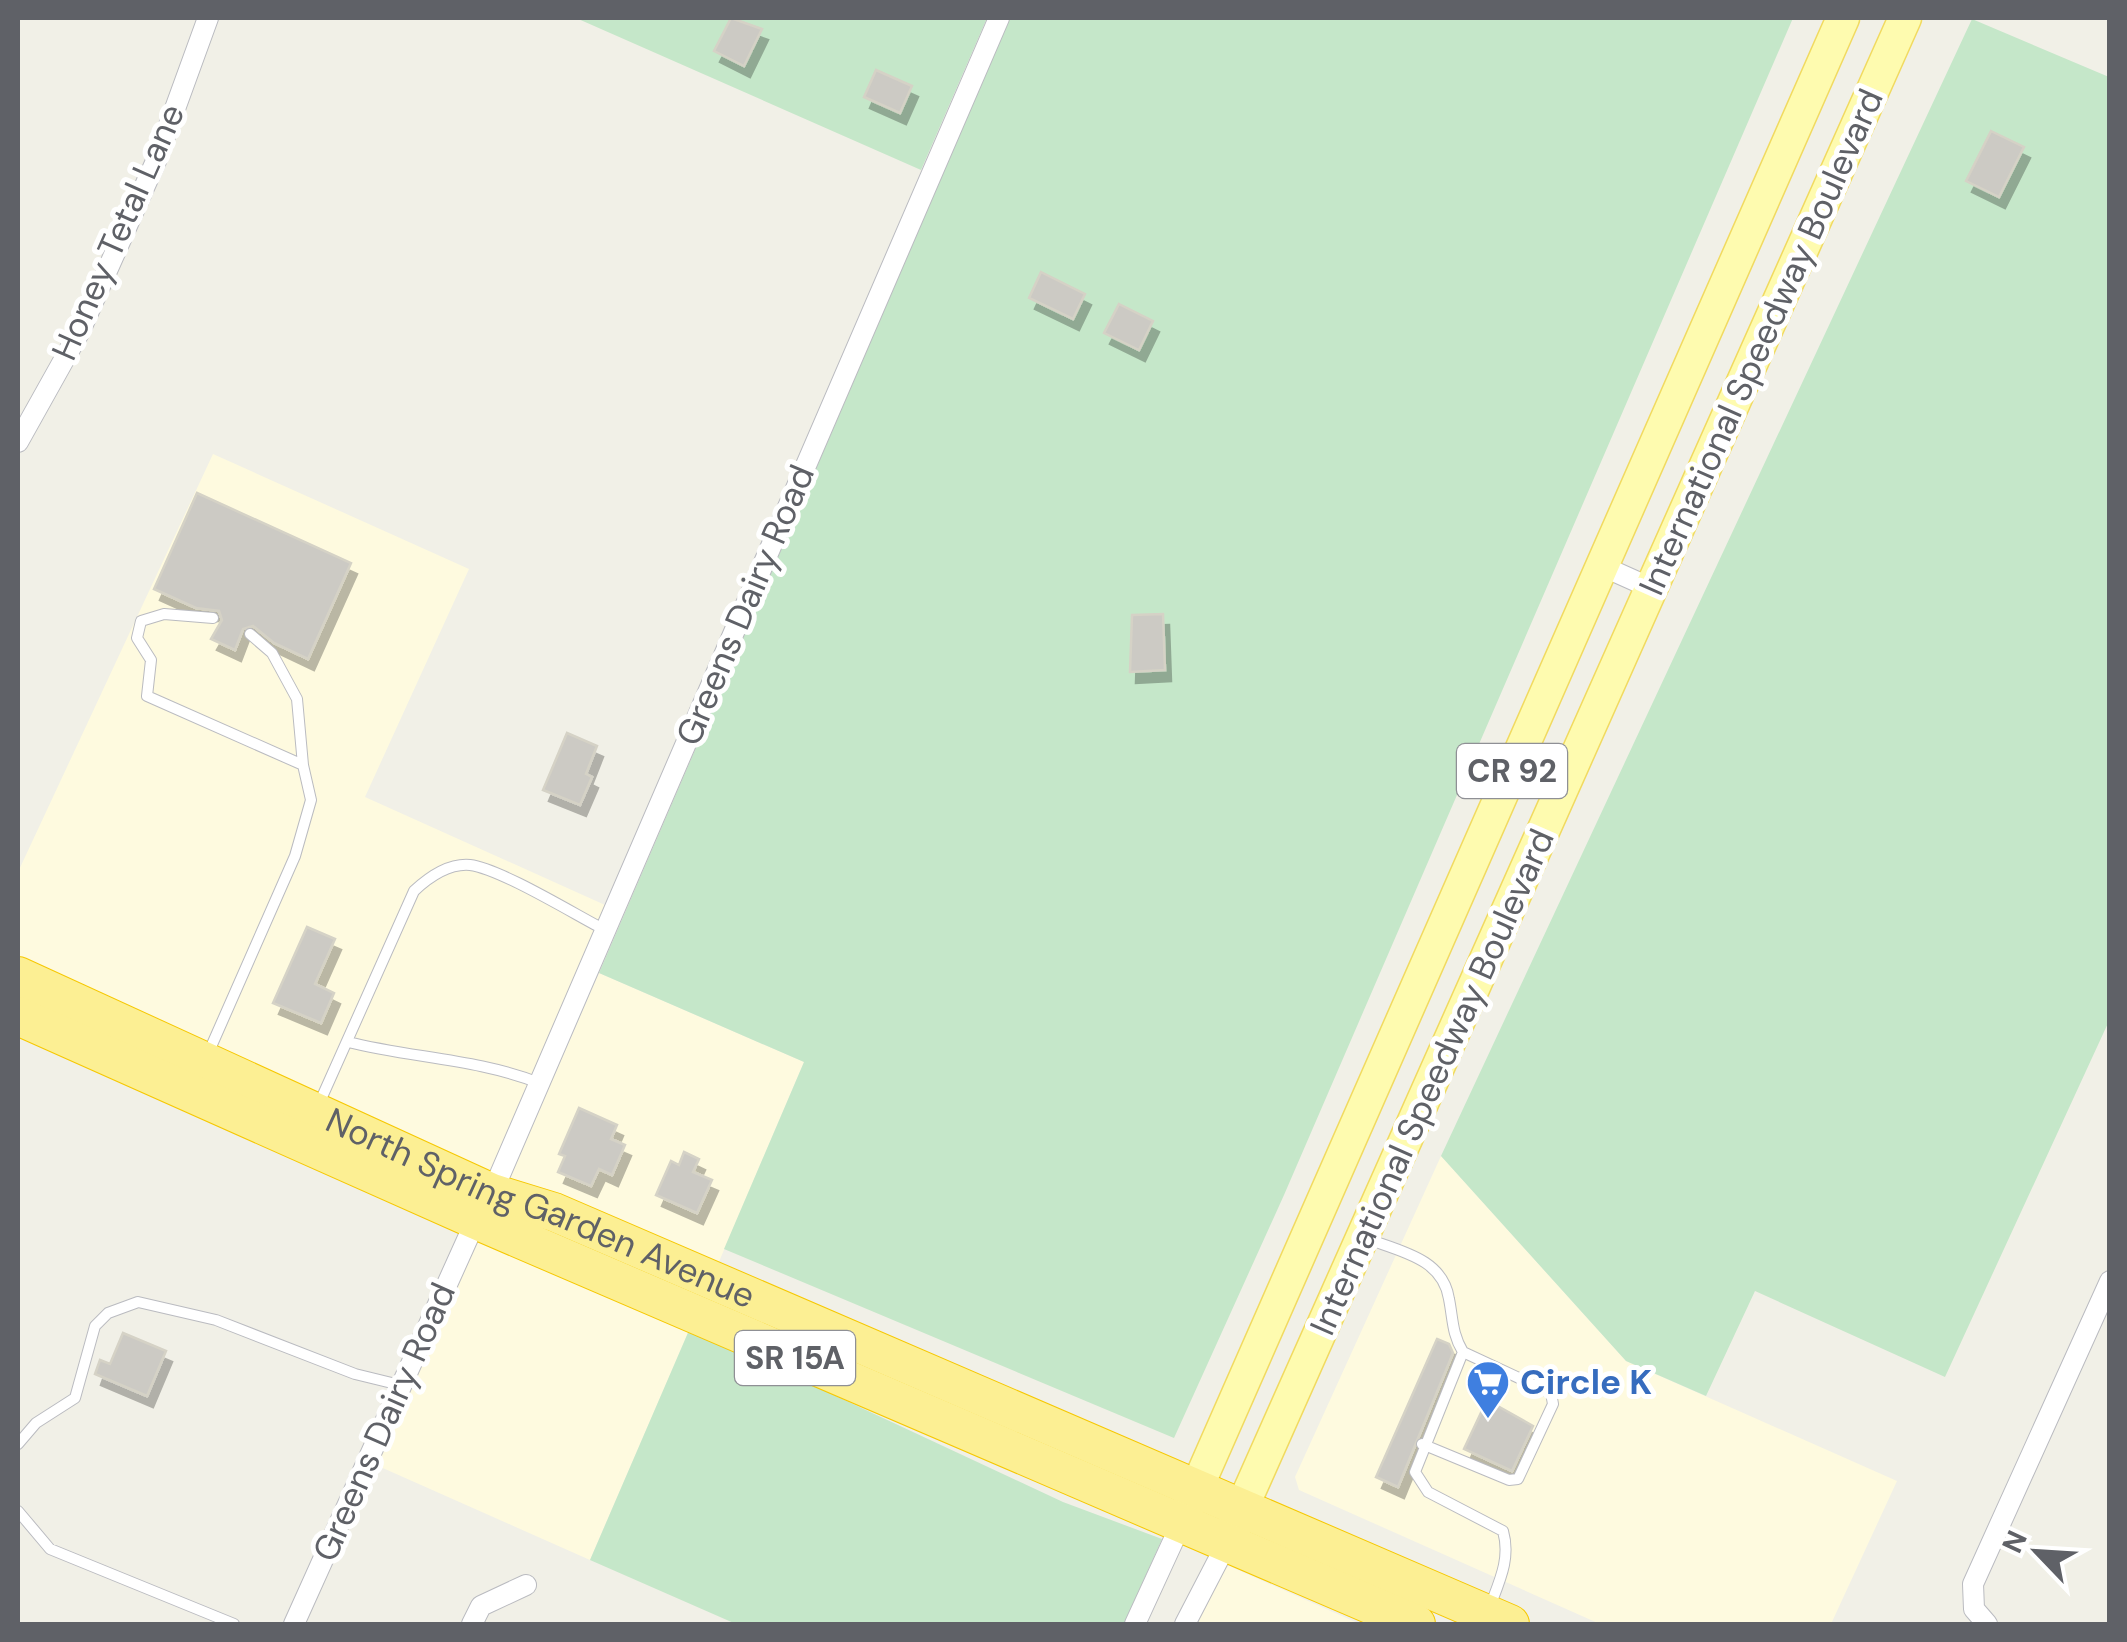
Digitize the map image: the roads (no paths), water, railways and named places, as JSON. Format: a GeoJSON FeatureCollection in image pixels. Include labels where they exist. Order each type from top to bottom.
{"type":"FeatureCollection","features":[{"type":"Feature","properties":{"kind":"highway","name":"North Spring Garden Avenue"},"geometry":{"type":"LineString","coordinates":[[18,976],[315,1112],[484,1206],[1234,1526],[1499,1620]]}},
{"type":"Feature","properties":{"kind":"highway","name":"North Spring Garden Avenue"},"geometry":{"type":"LineString","coordinates":[[18,1016],[409,1190],[510,1211],[554,1212],[1188,1507]]}},
{"type":"Feature","properties":{"kind":"highway","name":"North Spring Garden Avenue"},"geometry":{"type":"LineString","coordinates":[[1234,1526],[1412,1624]]}},
{"type":"Feature","properties":{"kind":"main road","name":"International Speedway Boulevard"},"geometry":{"type":"LineString","coordinates":[[1188,1507],[1843,18]]}},
{"type":"Feature","properties":{"kind":"main road","name":"International Speedway Boulevard"},"geometry":{"type":"LineString","coordinates":[[1234,1526],[1905,18]]}},
{"type":"Feature","properties":{"kind":"main road"},"geometry":{"type":"LineString","coordinates":[[1362,1237],[1348,1214],[1348,1194],[1428,963]]}},
{"type":"Feature","properties":{"kind":"street","name":"Honey Tetal Lane"},"geometry":{"type":"LineString","coordinates":[[18,442],[80,332],[156,161],[208,18]]}},
{"type":"Feature","properties":{"kind":"street","name":"Greens Dairy Road"},"geometry":{"type":"LineString","coordinates":[[294,1624],[540,1083],[999,18]]}},
{"type":"Feature","properties":{"kind":"street"},"geometry":{"type":"LineString","coordinates":[[1602,566],[1651,588]]}},
{"type":"Feature","properties":{"kind":"street"},"geometry":{"type":"LineString","coordinates":[[1986,1624],[1974,1609],[1974,1584],[2107,1293]]}},
{"type":"Feature","properties":{"kind":"street"},"geometry":{"type":"LineString","coordinates":[[1136,1624],[1188,1507]]}},
{"type":"Feature","properties":{"kind":"street"},"geometry":{"type":"LineString","coordinates":[[1185,1624],[1234,1526]]}},
{"type":"Feature","properties":{"kind":"street"},"geometry":{"type":"LineString","coordinates":[[472,1624],[481,1606],[526,1584]]}},
{"type":"Feature","properties":{"kind":"lane"},"geometry":{"type":"LineString","coordinates":[[213,618],[164,614],[142,622],[137,638],[151,660],[146,696],[303,765]]}},
{"type":"Feature","properties":{"kind":"lane"},"geometry":{"type":"LineString","coordinates":[[205,1062],[295,856],[311,800],[303,765],[298,700],[272,654],[250,634]]}},
{"type":"Feature","properties":{"kind":"lane"},"geometry":{"type":"LineString","coordinates":[[315,1112],[414,891],[448,868],[480,868],[605,930]]}},
{"type":"Feature","properties":{"kind":"lane"},"geometry":{"type":"LineString","coordinates":[[348,1042],[420,1059],[494,1066],[540,1083]]}},
{"type":"Feature","properties":{"kind":"lane"},"geometry":{"type":"LineString","coordinates":[[1362,1237],[1425,1261],[1444,1278],[1453,1336],[1463,1352],[1552,1394],[1553,1404],[1518,1479],[1495,1476],[1422,1444]]}},
{"type":"Feature","properties":{"kind":"lane"},"geometry":{"type":"LineString","coordinates":[[18,1444],[36,1422],[75,1398],[95,1326],[108,1313],[138,1302],[216,1320],[355,1374],[400,1384]]}},
{"type":"Feature","properties":{"kind":"lane"},"geometry":{"type":"LineString","coordinates":[[1463,1352],[1422,1444],[1414,1472],[1428,1492],[1503,1530],[1499,1620]]}},
{"type":"Feature","properties":{"kind":"lane"},"geometry":{"type":"LineString","coordinates":[[18,1510],[50,1549],[234,1624]]}},
{"type":"Feature","properties":{"kind":"place","name":"Circle K"},"geometry":{"type":"Point","coordinates":[1488,1420]}}]}
